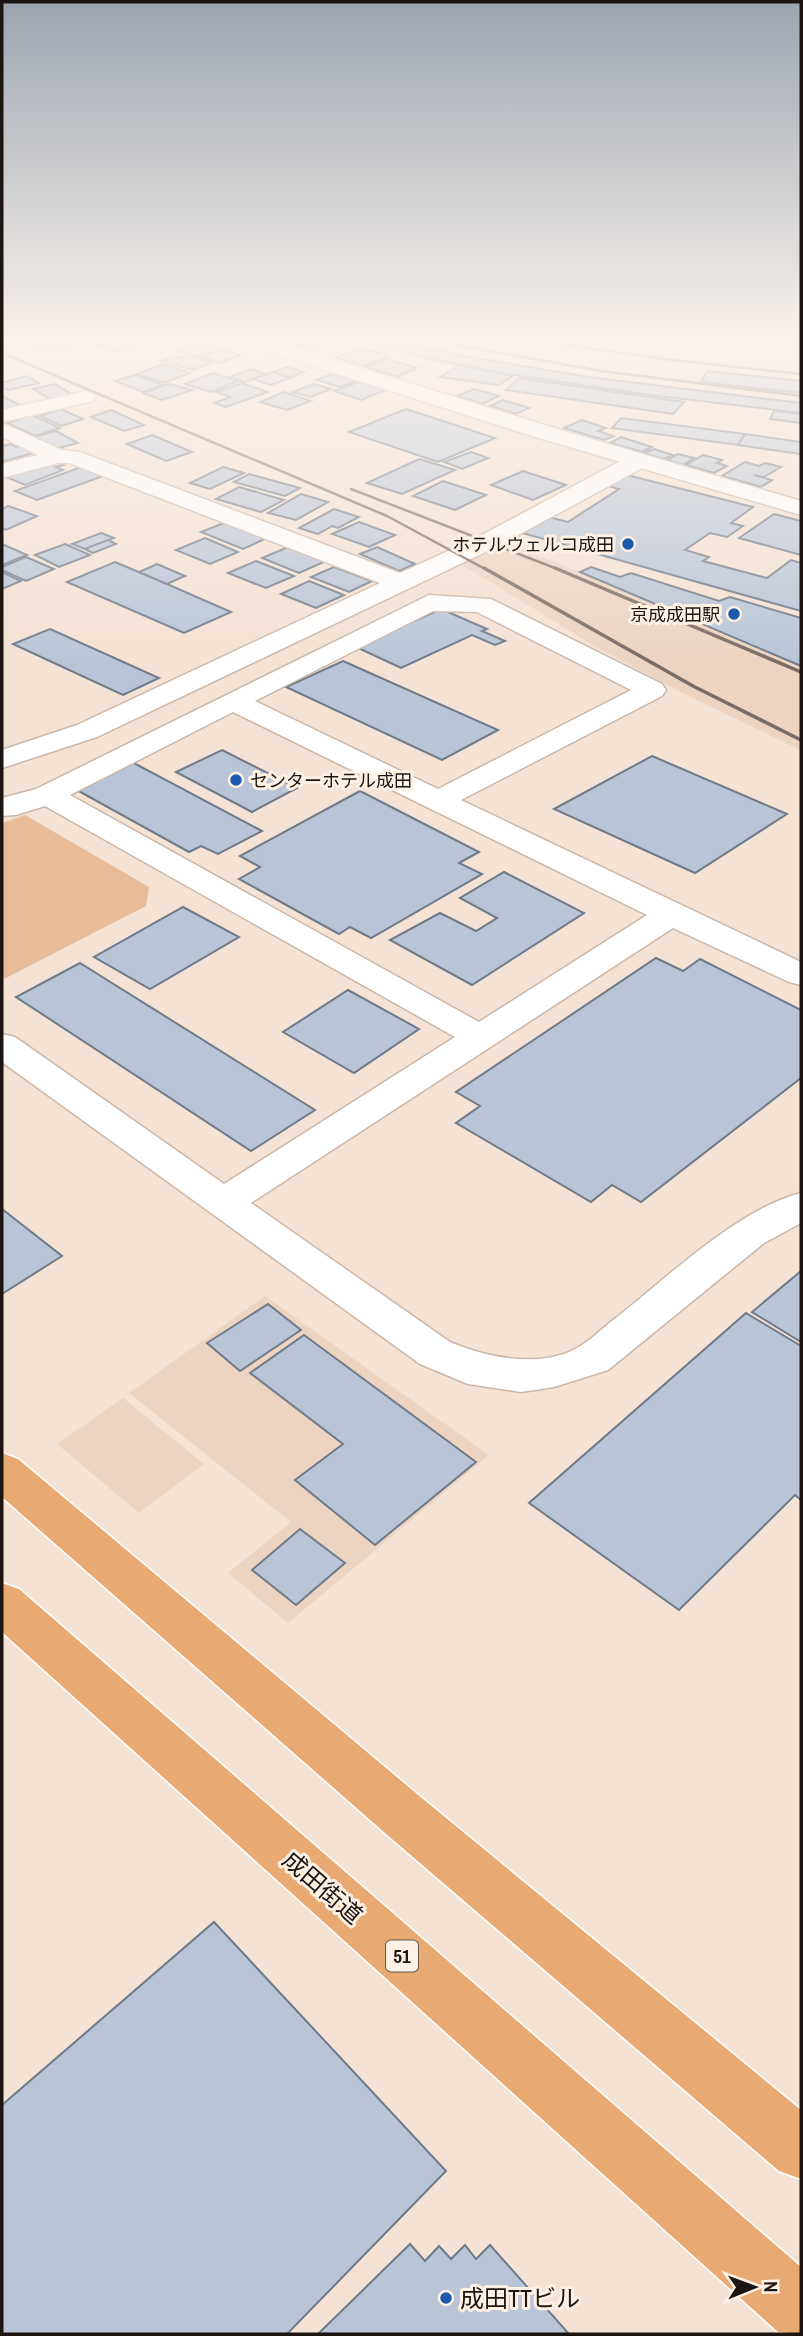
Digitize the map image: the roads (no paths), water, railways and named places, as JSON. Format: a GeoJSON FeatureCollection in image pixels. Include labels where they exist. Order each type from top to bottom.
{"type":"FeatureCollection","features":[{"type":"Feature","properties":{"kind":"highway"},"geometry":{"type":"LineString","coordinates":[[2,1471],[404,1816],[801,2149]]}},
{"type":"Feature","properties":{"kind":"highway","name":"成田街道"},"geometry":{"type":"LineString","coordinates":[[2,1603],[801,2309]]}},
{"type":"Feature","properties":{"kind":"street"},"geometry":{"type":"LineString","coordinates":[[35,445],[58,456]]}},
{"type":"Feature","properties":{"kind":"street"},"geometry":{"type":"LineString","coordinates":[[587,445],[801,508]]}},
{"type":"Feature","properties":{"kind":"street"},"geometry":{"type":"LineString","coordinates":[[2,471],[58,456],[72,457],[400,582]]}},
{"type":"Feature","properties":{"kind":"street"},"geometry":{"type":"LineString","coordinates":[[2,759],[88,731],[487,542],[638,461]]}},
{"type":"Feature","properties":{"kind":"street"},"geometry":{"type":"LineString","coordinates":[[2,807],[16,806],[47,795],[429,603],[482,604],[652,690],[441,799]]}},
{"type":"Feature","properties":{"kind":"street"},"geometry":{"type":"LineString","coordinates":[[234,702],[441,799],[670,915],[801,975]]}},
{"type":"Feature","properties":{"kind":"street"},"geometry":{"type":"LineString","coordinates":[[47,795],[482,1038]]}},
{"type":"Feature","properties":{"kind":"street"},"geometry":{"type":"LineString","coordinates":[[224,1202],[670,915]]}},
{"type":"Feature","properties":{"kind":"street"},"geometry":{"type":"LineString","coordinates":[[2,1045],[435,1353],[468,1368],[521,1376],[554,1371],[593,1359],[750,1233],[801,1206]]}},
{"type":"Feature","properties":{"kind":"street"},"geometry":{"type":"LineString","coordinates":[[750,1233],[768,1207],[801,1181]]}},
{"type":"Feature","properties":{"kind":"railway"},"geometry":{"type":"LineString","coordinates":[[219,445],[387,516],[487,570]]}},
{"type":"Feature","properties":{"kind":"railway"},"geometry":{"type":"LineString","coordinates":[[351,489],[557,569]]}},
{"type":"Feature","properties":{"kind":"railway"},"geometry":{"type":"LineString","coordinates":[[484,568],[693,686],[801,740]]}},
{"type":"Feature","properties":{"kind":"railway"},"geometry":{"type":"LineString","coordinates":[[557,569],[801,672]]}},
{"type":"Feature","properties":{"kind":"place","name":"ホテルウェルコ成田"},"geometry":{"type":"Point","coordinates":[628,544]}},
{"type":"Feature","properties":{"kind":"place","name":"京成成田駅"},"geometry":{"type":"Point","coordinates":[734,614]}},
{"type":"Feature","properties":{"kind":"place","name":"センターホテル成田"},"geometry":{"type":"Point","coordinates":[236,780]}},
{"type":"Feature","properties":{"kind":"place","name":"成田TTビル"},"geometry":{"type":"Point","coordinates":[446,2298]}}]}
